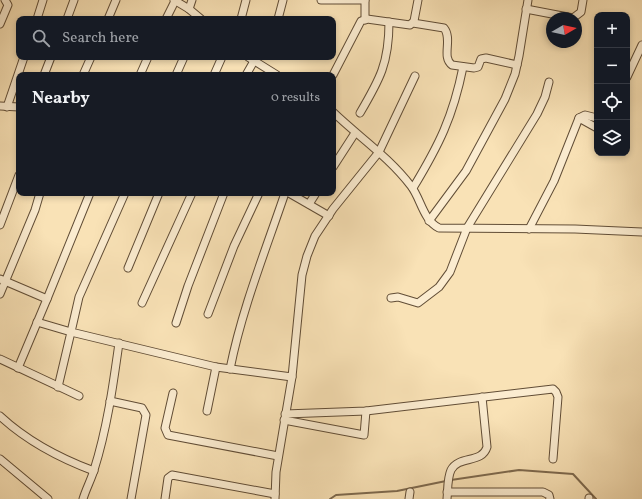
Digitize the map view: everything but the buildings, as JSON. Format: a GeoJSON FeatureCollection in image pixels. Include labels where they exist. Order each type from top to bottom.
{"type":"FeatureCollection","features":[{"type":"Feature","properties":{"kind":"street"},"geometry":{"type":"LineString","coordinates":[[0,24],[8,5],[5,0]]}},
{"type":"Feature","properties":{"kind":"street"},"geometry":{"type":"LineString","coordinates":[[38,16],[43,0]]}},
{"type":"Feature","properties":{"kind":"street"},"geometry":{"type":"LineString","coordinates":[[68,16],[74,0]]}},
{"type":"Feature","properties":{"kind":"street"},"geometry":{"type":"LineString","coordinates":[[109,16],[116,0]]}},
{"type":"Feature","properties":{"kind":"street"},"geometry":{"type":"LineString","coordinates":[[167,16],[174,0],[189,9],[197,16]]}},
{"type":"Feature","properties":{"kind":"street"},"geometry":{"type":"LineString","coordinates":[[189,9],[192,0]]}},
{"type":"Feature","properties":{"kind":"street"},"geometry":{"type":"LineString","coordinates":[[242,16],[246,0]]}},
{"type":"Feature","properties":{"kind":"street"},"geometry":{"type":"LineString","coordinates":[[279,16],[283,0]]}},
{"type":"Feature","properties":{"kind":"street"},"geometry":{"type":"LineString","coordinates":[[321,0],[365,0],[365,20]]}},
{"type":"Feature","properties":{"kind":"street"},"geometry":{"type":"LineString","coordinates":[[413,23],[418,0]]}},
{"type":"Feature","properties":{"kind":"street"},"geometry":{"type":"LineString","coordinates":[[429,221],[466,171],[505,99],[517,65],[528,0]]}},
{"type":"Feature","properties":{"kind":"street"},"geometry":{"type":"LineString","coordinates":[[526,9],[573,18],[581,12],[583,0]]}},
{"type":"Feature","properties":{"kind":"street"},"geometry":{"type":"LineString","coordinates":[[335,72],[360,23],[365,20],[406,25],[413,23],[444,28],[447,35],[448,62],[452,65],[476,68],[483,58],[517,65]]}},
{"type":"Feature","properties":{"kind":"street"},"geometry":{"type":"LineString","coordinates":[[360,113],[382,74],[387,58],[389,22]]}},
{"type":"Feature","properties":{"kind":"street"},"geometry":{"type":"LineString","coordinates":[[630,71],[642,45]]}},
{"type":"Feature","properties":{"kind":"street"},"geometry":{"type":"LineString","coordinates":[[18,72],[23,60]]}},
{"type":"Feature","properties":{"kind":"street"},"geometry":{"type":"LineString","coordinates":[[45,72],[50,60]]}},
{"type":"Feature","properties":{"kind":"street"},"geometry":{"type":"LineString","coordinates":[[84,72],[90,60]]}},
{"type":"Feature","properties":{"kind":"street"},"geometry":{"type":"LineString","coordinates":[[141,72],[147,60]]}},
{"type":"Feature","properties":{"kind":"street"},"geometry":{"type":"LineString","coordinates":[[177,72],[183,60]]}},
{"type":"Feature","properties":{"kind":"street"},"geometry":{"type":"LineString","coordinates":[[215,72],[221,60]]}},
{"type":"Feature","properties":{"kind":"street"},"geometry":{"type":"LineString","coordinates":[[248,72],[256,60],[273,72]]}},
{"type":"Feature","properties":{"kind":"street"},"geometry":{"type":"LineString","coordinates":[[413,188],[443,136],[452,112],[463,67]]}},
{"type":"Feature","properties":{"kind":"street"},"geometry":{"type":"LineString","coordinates":[[16,76],[3,107],[16,107]]}},
{"type":"Feature","properties":{"kind":"street"},"geometry":{"type":"LineString","coordinates":[[164,499],[168,478],[172,475],[275,497],[278,456],[292,377],[302,275],[307,256],[315,236],[379,152],[414,76]]}},
{"type":"Feature","properties":{"kind":"street"},"geometry":{"type":"LineString","coordinates":[[392,298],[398,296],[418,303],[440,287],[450,272],[467,228],[537,114],[545,97],[549,82]]}},
{"type":"Feature","properties":{"kind":"street"},"geometry":{"type":"LineString","coordinates":[[336,115],[355,133],[390,161],[413,188],[429,221],[439,228],[575,229],[642,232]]}},
{"type":"Feature","properties":{"kind":"street"},"geometry":{"type":"LineString","coordinates":[[529,229],[554,181],[579,118],[585,115],[594,117]]}},
{"type":"Feature","properties":{"kind":"street"},"geometry":{"type":"LineString","coordinates":[[579,118],[594,126]]}},
{"type":"Feature","properties":{"kind":"street"},"geometry":{"type":"LineString","coordinates":[[336,162],[355,133]]}},
{"type":"Feature","properties":{"kind":"street"},"geometry":{"type":"LineString","coordinates":[[0,225],[16,183]]}},
{"type":"Feature","properties":{"kind":"street"},"geometry":{"type":"LineString","coordinates":[[0,294],[3,280],[35,210],[39,196]]}},
{"type":"Feature","properties":{"kind":"street"},"geometry":{"type":"LineString","coordinates":[[18,368],[89,196]]}},
{"type":"Feature","properties":{"kind":"street"},"geometry":{"type":"LineString","coordinates":[[58,387],[79,297],[124,196]]}},
{"type":"Feature","properties":{"kind":"street"},"geometry":{"type":"LineString","coordinates":[[128,268],[158,196]]}},
{"type":"Feature","properties":{"kind":"street"},"geometry":{"type":"LineString","coordinates":[[142,303],[191,196]]}},
{"type":"Feature","properties":{"kind":"street"},"geometry":{"type":"LineString","coordinates":[[176,323],[188,286],[223,196]]}},
{"type":"Feature","properties":{"kind":"street"},"geometry":{"type":"LineString","coordinates":[[208,314],[234,246],[258,196]]}},
{"type":"Feature","properties":{"kind":"street"},"geometry":{"type":"LineString","coordinates":[[230,369],[237,337],[250,292],[284,196]]}},
{"type":"Feature","properties":{"kind":"street"},"geometry":{"type":"LineString","coordinates":[[294,196],[329,216]]}},
{"type":"Feature","properties":{"kind":"street"},"geometry":{"type":"LineString","coordinates":[[309,204],[314,196]]}},
{"type":"Feature","properties":{"kind":"street"},"geometry":{"type":"LineString","coordinates":[[3,280],[46,299]]}},
{"type":"Feature","properties":{"kind":"street"},"geometry":{"type":"LineString","coordinates":[[37,322],[71,332],[216,367],[292,377]]}},
{"type":"Feature","properties":{"kind":"street"},"geometry":{"type":"LineString","coordinates":[[83,499],[94,471],[110,401],[119,343]]}},
{"type":"Feature","properties":{"kind":"street"},"geometry":{"type":"LineString","coordinates":[[0,359],[79,396]]}},
{"type":"Feature","properties":{"kind":"street"},"geometry":{"type":"LineString","coordinates":[[207,411],[216,367]]}},
{"type":"Feature","properties":{"kind":"street"},"geometry":{"type":"LineString","coordinates":[[284,417],[555,390],[558,397],[553,459]]}},
{"type":"Feature","properties":{"kind":"street"},"geometry":{"type":"LineString","coordinates":[[173,393],[165,428],[168,435],[278,456]]}},
{"type":"Feature","properties":{"kind":"street"},"geometry":{"type":"LineString","coordinates":[[482,397],[487,447],[485,452],[480,456],[458,463],[450,474],[447,496],[543,492],[548,495],[550,499]]}},
{"type":"Feature","properties":{"kind":"street"},"geometry":{"type":"LineString","coordinates":[[110,401],[142,408],[146,415],[131,499]]}},
{"type":"Feature","properties":{"kind":"street"},"geometry":{"type":"LineString","coordinates":[[284,417],[364,435],[366,410]]}},
{"type":"Feature","properties":{"kind":"street"},"geometry":{"type":"LineString","coordinates":[[0,416],[44,450],[94,471]]}},
{"type":"Feature","properties":{"kind":"street"},"geometry":{"type":"LineString","coordinates":[[0,460],[48,499]]}},
{"type":"Feature","properties":{"kind":"waterway"},"geometry":{"type":"LineString","coordinates":[[451,480],[519,470],[573,474],[596,499]]}},
{"type":"Feature","properties":{"kind":"waterway"},"geometry":{"type":"LineString","coordinates":[[330,499],[336,495],[397,491],[446,481]]}}]}
